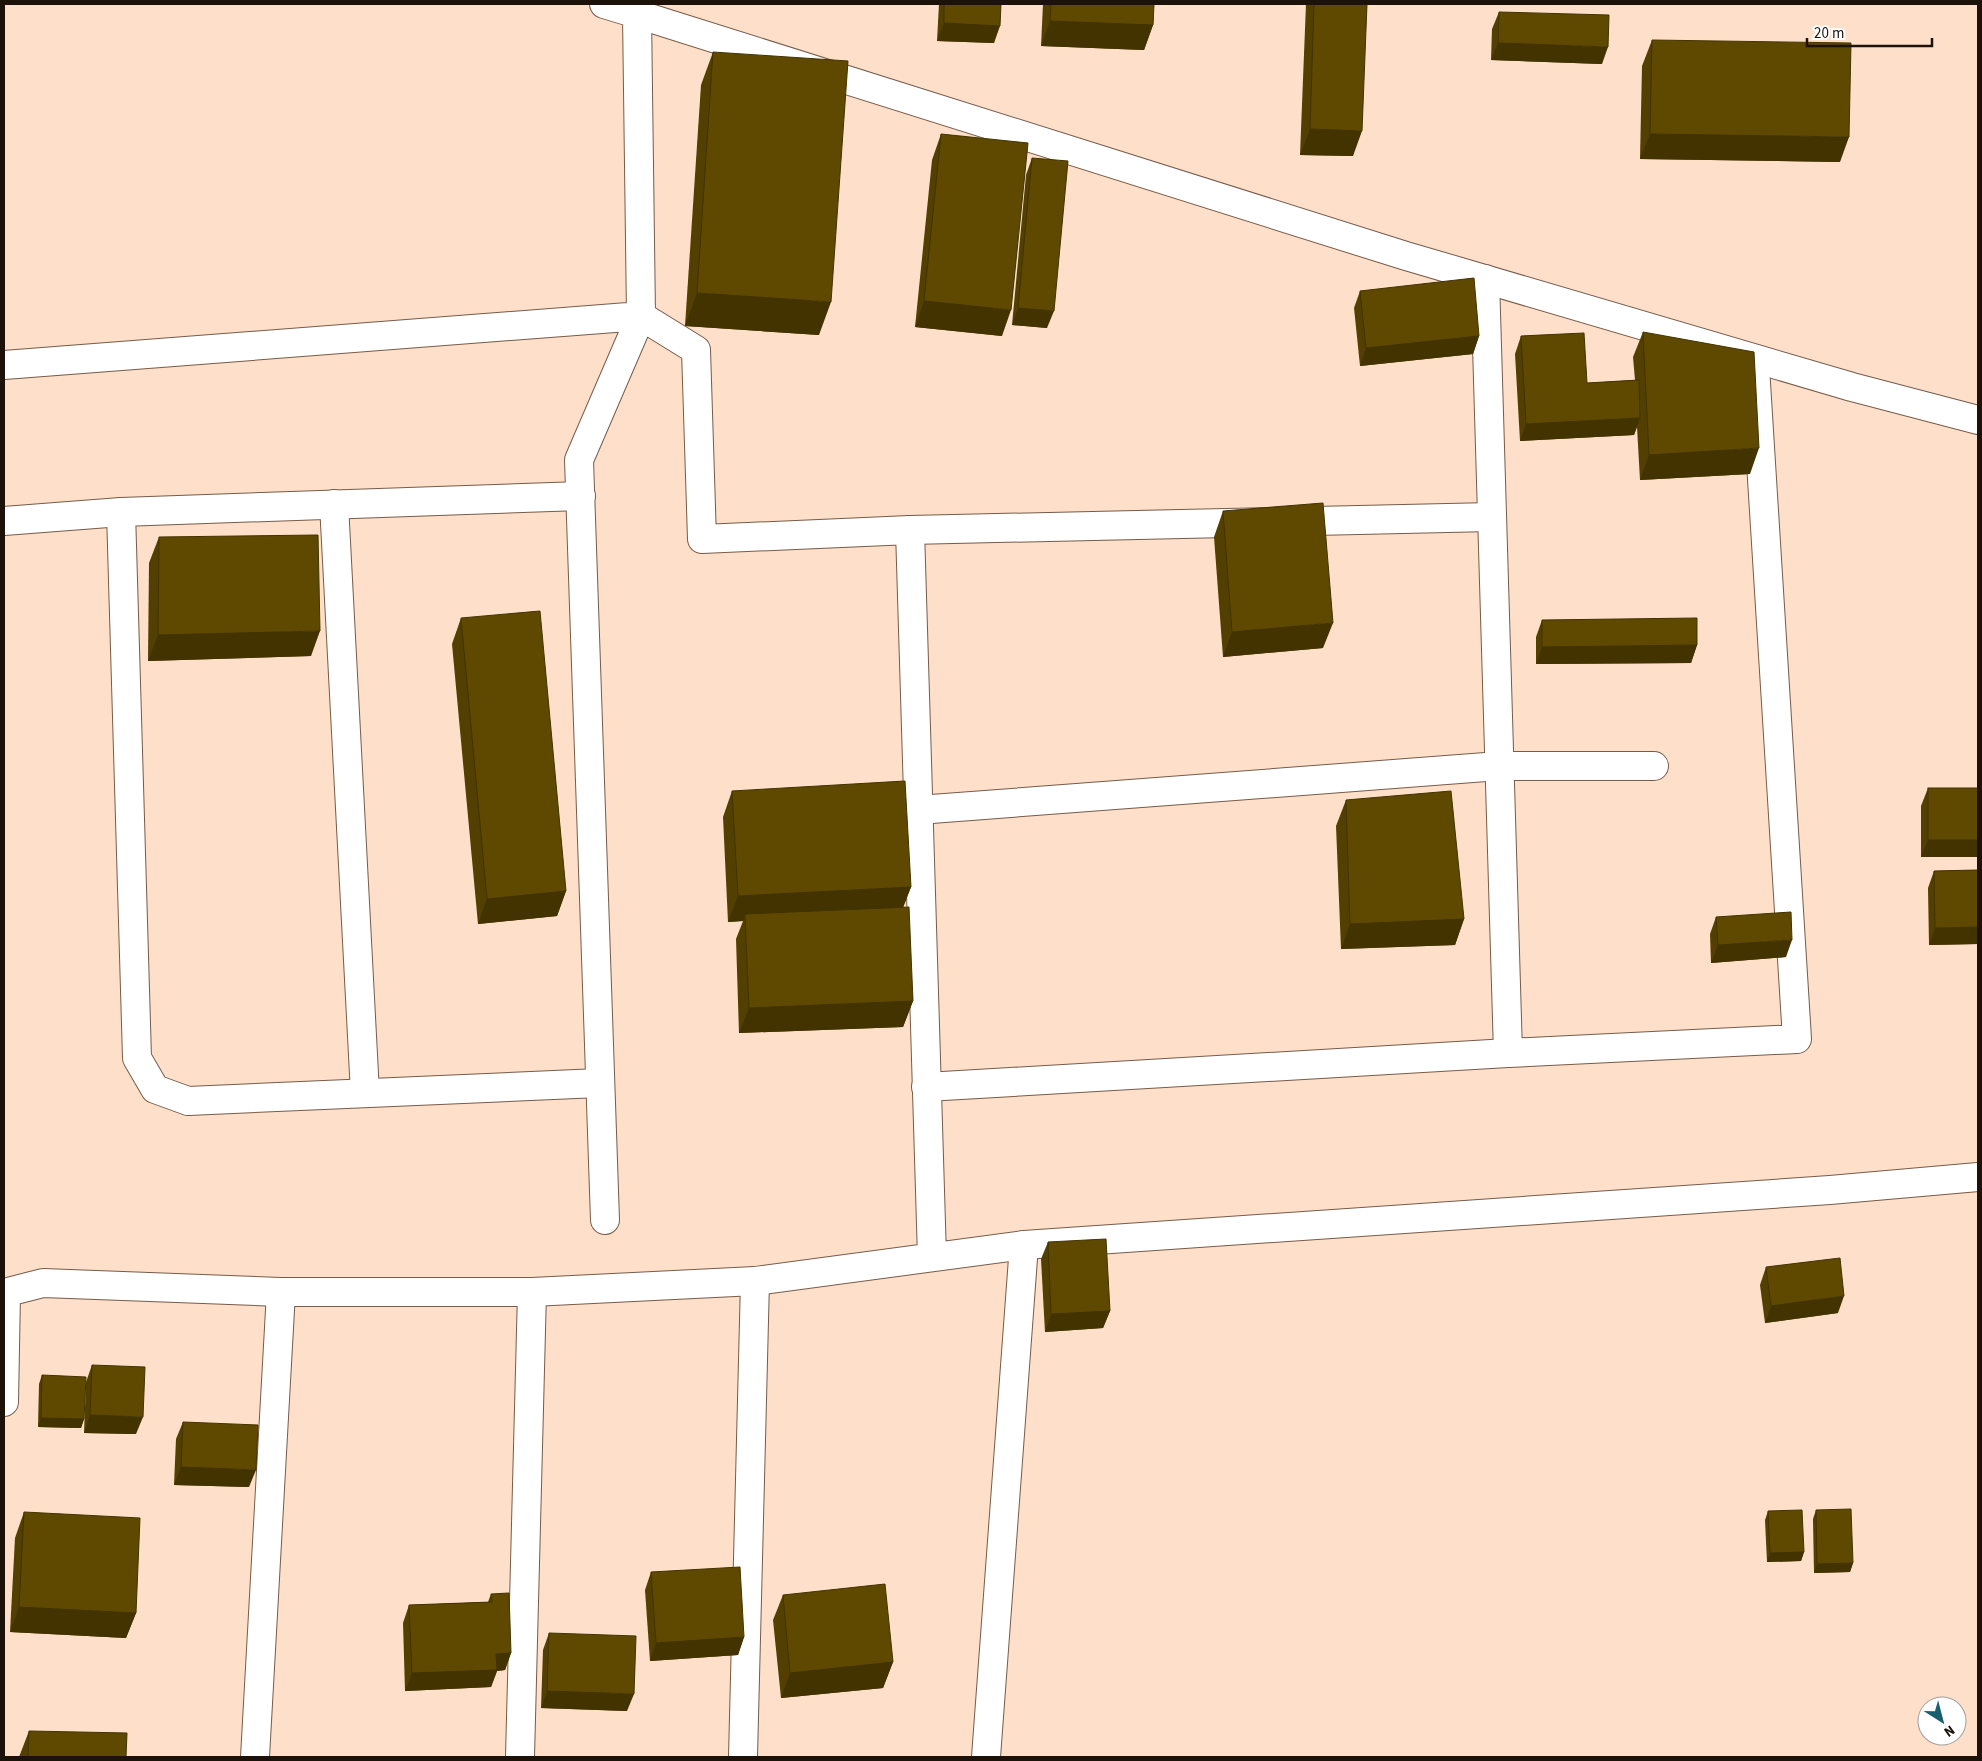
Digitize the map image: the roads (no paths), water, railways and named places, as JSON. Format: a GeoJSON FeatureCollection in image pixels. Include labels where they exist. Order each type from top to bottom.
{"type":"FeatureCollection","features":[{"type":"Feature","properties":{"kind":"street"},"geometry":{"type":"LineString","coordinates":[[604,4],[637,9],[1406,256],[1852,387],[1978,420]]}},
{"type":"Feature","properties":{"kind":"street"},"geometry":{"type":"LineString","coordinates":[[605,1220],[579,460],[641,316],[637,9]]}},
{"type":"Feature","properties":{"kind":"street"},"geometry":{"type":"LineString","coordinates":[[1485,279],[1508,1053]]}},
{"type":"Feature","properties":{"kind":"street"},"geometry":{"type":"LineString","coordinates":[[4,365],[641,316],[696,350],[702,539],[910,530],[1492,517]]}},
{"type":"Feature","properties":{"kind":"street"},"geometry":{"type":"LineString","coordinates":[[926,1087],[1508,1053],[1797,1039],[1754,358]]}},
{"type":"Feature","properties":{"kind":"street"},"geometry":{"type":"LineString","coordinates":[[4,521],[122,512],[581,496]]}},
{"type":"Feature","properties":{"kind":"street"},"geometry":{"type":"LineString","coordinates":[[334,504],[365,1093]]}},
{"type":"Feature","properties":{"kind":"street"},"geometry":{"type":"LineString","coordinates":[[122,512],[137,1058],[155,1089],[188,1100],[599,1083]]}},
{"type":"Feature","properties":{"kind":"street"},"geometry":{"type":"LineString","coordinates":[[910,530],[932,1257]]}},
{"type":"Feature","properties":{"kind":"street"},"geometry":{"type":"LineString","coordinates":[[918,810],[1499,766],[1654,766]]}},
{"type":"Feature","properties":{"kind":"street"},"geometry":{"type":"LineString","coordinates":[[4,1402],[5,1293],[43,1283],[281,1292],[532,1292],[755,1281],[1024,1245],[1830,1190],[1978,1177]]}},
{"type":"Feature","properties":{"kind":"street"},"geometry":{"type":"LineString","coordinates":[[986,1757],[1024,1245]]}},
{"type":"Feature","properties":{"kind":"street"},"geometry":{"type":"LineString","coordinates":[[743,1757],[755,1281]]}},
{"type":"Feature","properties":{"kind":"street"},"geometry":{"type":"LineString","coordinates":[[255,1757],[281,1292]]}},
{"type":"Feature","properties":{"kind":"street"},"geometry":{"type":"LineString","coordinates":[[520,1757],[532,1292]]}}]}
